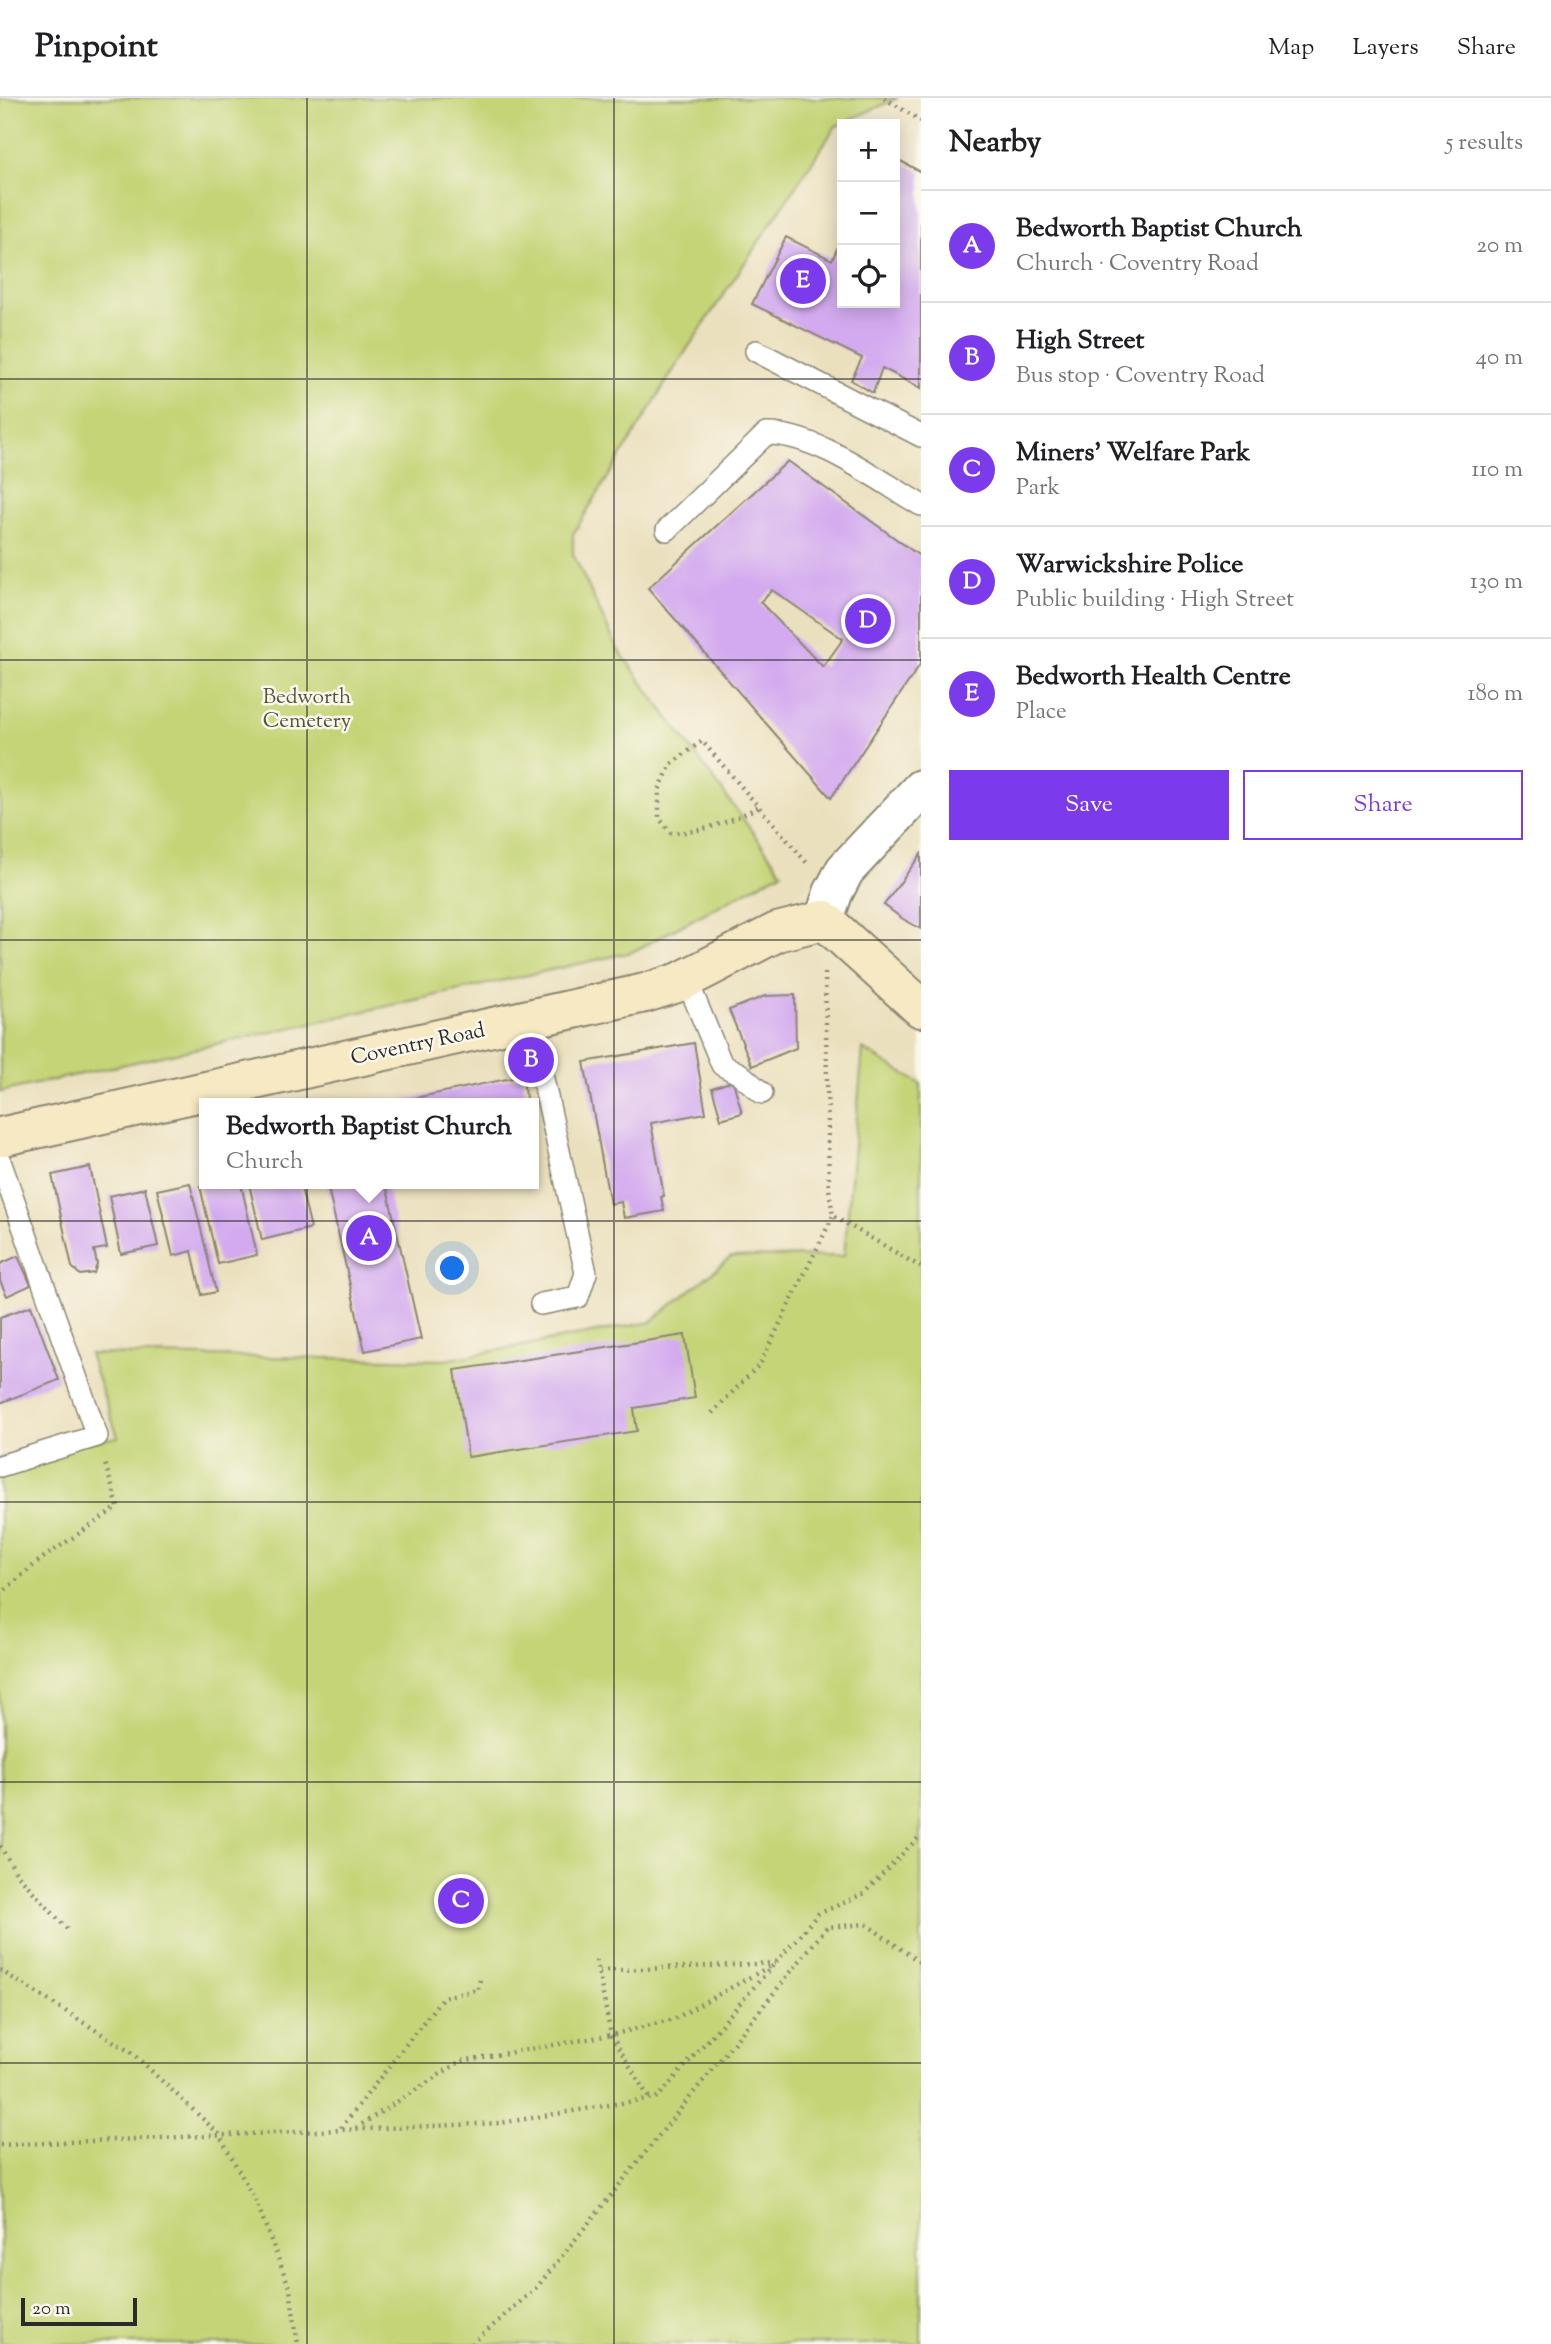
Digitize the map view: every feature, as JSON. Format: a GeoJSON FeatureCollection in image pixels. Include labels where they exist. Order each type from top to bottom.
{"type":"FeatureCollection","features":[{"type":"Feature","properties":{"kind":"main road","name":"Coventry Road"},"geometry":{"type":"LineString","coordinates":[[0,1136],[645,993],[686,978],[828,906]]}},
{"type":"Feature","properties":{"kind":"main road"},"geometry":{"type":"LineString","coordinates":[[828,906],[921,1008]]}},
{"type":"Feature","properties":{"kind":"street"},"geometry":{"type":"LineString","coordinates":[[828,906],[845,870],[921,789]]}},
{"type":"Feature","properties":{"kind":"lane"},"geometry":{"type":"LineString","coordinates":[[756,351],[921,436]]}},
{"type":"Feature","properties":{"kind":"lane"},"geometry":{"type":"LineString","coordinates":[[667,530],[766,434],[790,436],[816,443],[921,505]]}},
{"type":"Feature","properties":{"kind":"lane"},"geometry":{"type":"LineString","coordinates":[[686,978],[722,1065],[740,1074],[762,1093]]}},
{"type":"Feature","properties":{"kind":"lane"},"geometry":{"type":"LineString","coordinates":[[530,1020],[586,1273],[578,1297],[541,1304]]}},
{"type":"Feature","properties":{"kind":"lane"},"geometry":{"type":"LineString","coordinates":[[0,1161],[97,1436],[0,1466]]}},
{"type":"Feature","properties":{"kind":"path"},"geometry":{"type":"LineString","coordinates":[[884,98],[921,121]]}},
{"type":"Feature","properties":{"kind":"path"},"geometry":{"type":"LineString","coordinates":[[712,1413],[760,1364],[833,1216],[829,1189],[828,906],[758,807],[702,741],[671,764],[659,790],[659,818],[671,833],[695,832],[730,821],[758,807]]}},
{"type":"Feature","properties":{"kind":"path"},"geometry":{"type":"LineString","coordinates":[[833,1216],[921,1267]]}},
{"type":"Feature","properties":{"kind":"path"},"geometry":{"type":"LineString","coordinates":[[0,1594],[40,1560],[118,1507],[97,1436]]}},
{"type":"Feature","properties":{"kind":"path"},"geometry":{"type":"LineString","coordinates":[[0,2145],[501,2123],[658,2097],[818,1914],[863,1894],[921,1835]]}},
{"type":"Feature","properties":{"kind":"path"},"geometry":{"type":"LineString","coordinates":[[0,1846],[17,1874],[68,1930]]}},
{"type":"Feature","properties":{"kind":"path"},"geometry":{"type":"LineString","coordinates":[[472,2344],[537,2287],[827,1927],[866,1924],[921,1963]]}},
{"type":"Feature","properties":{"kind":"path"},"geometry":{"type":"LineString","coordinates":[[596,1960],[611,2035],[649,2098]]}},
{"type":"Feature","properties":{"kind":"path"},"geometry":{"type":"LineString","coordinates":[[599,1971],[776,1962]]}},
{"type":"Feature","properties":{"kind":"path"},"geometry":{"type":"LineString","coordinates":[[356,2128],[461,2061],[611,2035],[674,2019],[776,1962]]}},
{"type":"Feature","properties":{"kind":"path"},"geometry":{"type":"LineString","coordinates":[[0,1969],[132,2053],[219,2134],[257,2204],[290,2290],[298,2344]]}},
{"type":"Feature","properties":{"kind":"path"},"geometry":{"type":"LineString","coordinates":[[340,2129],[443,1997],[478,1990],[481,1975]]}},
{"type":"Feature","properties":{"kind":"green space","name":"Bedworth Cemetery"},"geometry":{"type":"Polygon","coordinates":[[[0,98],[898,98],[852,119],[837,119],[837,126],[678,363],[573,534],[573,554],[617,648],[782,872],[632,952],[0,1092],[0,98]]]}},
{"type":"Feature","properties":{"kind":"green space"},"geometry":{"type":"Polygon","coordinates":[[[863,1049],[921,1084],[921,2344],[0,2344],[0,1458],[118,1437],[89,1354],[445,1360],[651,1322],[731,1257],[844,1256],[863,1049]]]}},
{"type":"Feature","properties":{"kind":"building"},"geometry":{"type":"Polygon","coordinates":[[[900,161],[921,172],[921,388],[882,368],[873,393],[851,380],[862,358],[752,304],[786,237],[832,260],[837,249],[837,308],[900,308],[900,161]]]}},
{"type":"Feature","properties":{"kind":"building"},"geometry":{"type":"Polygon","coordinates":[[[788,461],[921,557],[921,663],[831,798],[648,588],[788,461]],[[772,590],[760,602],[823,667],[843,639],[772,590]]]}},
{"type":"Feature","properties":{"kind":"building"},"geometry":{"type":"Polygon","coordinates":[[[921,854],[921,929],[884,905],[921,854]]]}},
{"type":"Feature","properties":{"kind":"building"},"geometry":{"type":"Polygon","coordinates":[[[795,995],[796,1048],[752,1066],[729,1010],[765,996],[795,995]]]}},
{"type":"Feature","properties":{"kind":"building"},"geometry":{"type":"Polygon","coordinates":[[[694,1043],[706,1113],[651,1123],[664,1196],[661,1197],[664,1211],[624,1218],[621,1202],[610,1204],[584,1062],[694,1043]]]}},
{"type":"Feature","properties":{"kind":"building"},"geometry":{"type":"Polygon","coordinates":[[[522,1076],[526,1098],[415,1098],[522,1076]]]}},
{"type":"Feature","properties":{"kind":"building"},"geometry":{"type":"Polygon","coordinates":[[[733,1081],[742,1113],[721,1119],[712,1088],[733,1081]]]}},
{"type":"Feature","properties":{"kind":"building"},"geometry":{"type":"Polygon","coordinates":[[[90,1167],[107,1248],[94,1250],[97,1264],[94,1273],[80,1275],[72,1267],[52,1175],[90,1167]]]}},
{"type":"Feature","properties":{"kind":"building"},"geometry":{"type":"Polygon","coordinates":[[[190,1183],[216,1292],[202,1295],[192,1251],[173,1256],[157,1190],[190,1183]]]}},
{"type":"Feature","properties":{"kind":"building"},"geometry":{"type":"Polygon","coordinates":[[[145,1188],[158,1246],[121,1254],[109,1196],[145,1188]]]}},
{"type":"Feature","properties":{"kind":"building"},"geometry":{"type":"Polygon","coordinates":[[[201,1189],[242,1189],[257,1255],[218,1264],[201,1189]]]}},
{"type":"Feature","properties":{"kind":"building"},"geometry":{"type":"Polygon","coordinates":[[[250,1189],[301,1189],[311,1228],[262,1240],[250,1189]]]}},
{"type":"Feature","properties":{"kind":"building"},"geometry":{"type":"Polygon","coordinates":[[[328,1189],[387,1189],[421,1339],[365,1351],[328,1189]]]}},
{"type":"Feature","properties":{"kind":"building"},"geometry":{"type":"Polygon","coordinates":[[[18,1256],[31,1285],[7,1296],[0,1281],[0,1264],[18,1256]]]}},
{"type":"Feature","properties":{"kind":"building"},"geometry":{"type":"Polygon","coordinates":[[[31,1306],[59,1380],[0,1403],[0,1317],[31,1306]]]}},
{"type":"Feature","properties":{"kind":"building"},"geometry":{"type":"Polygon","coordinates":[[[685,1335],[695,1398],[634,1408],[637,1431],[468,1457],[455,1370],[685,1335]]]}},
{"type":"Feature","properties":{"kind":"place","name":"Bedworth Health Centre"},"geometry":{"type":"Point","coordinates":[803,281]}},
{"type":"Feature","properties":{"kind":"place","name":"Warwickshire Police"},"geometry":{"type":"Point","coordinates":[868,621]}},
{"type":"Feature","properties":{"kind":"place","name":"High Street"},"geometry":{"type":"Point","coordinates":[531,1060]}},
{"type":"Feature","properties":{"kind":"place","name":"Bedworth Baptist Church"},"geometry":{"type":"Point","coordinates":[369,1238]}},
{"type":"Feature","properties":{"kind":"place","name":"Miners' Welfare Park"},"geometry":{"type":"Point","coordinates":[461,1901]}}]}
